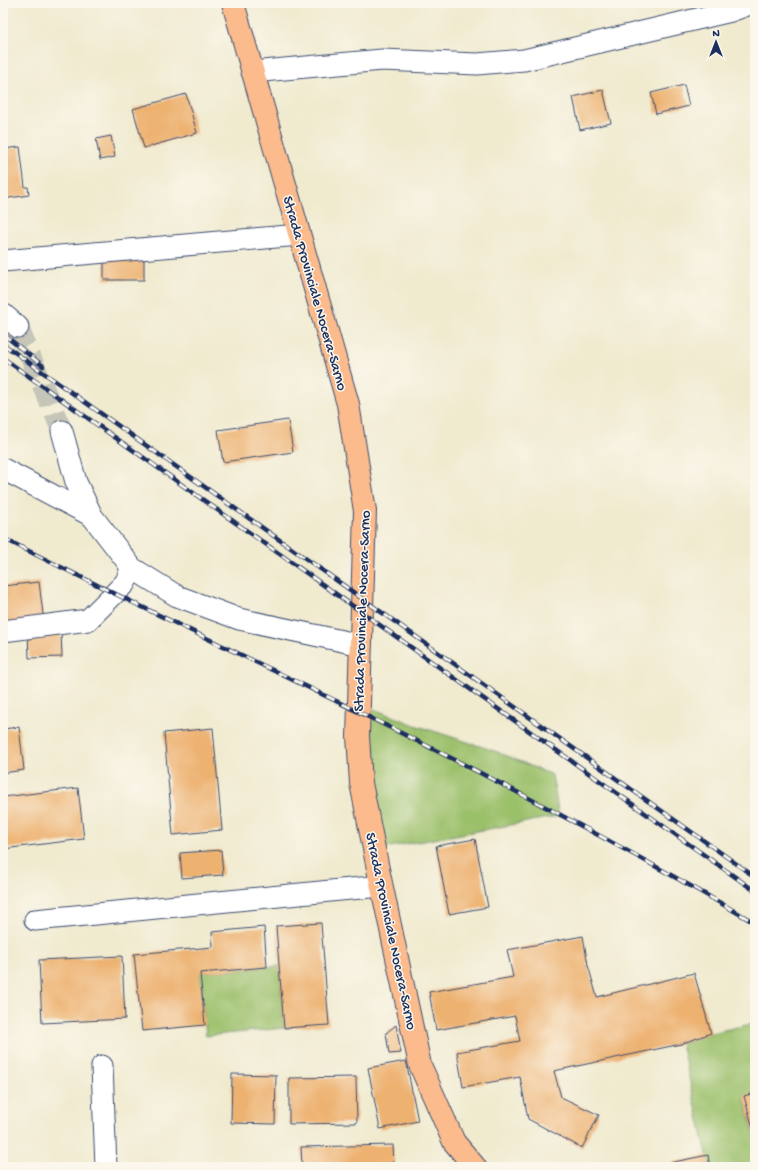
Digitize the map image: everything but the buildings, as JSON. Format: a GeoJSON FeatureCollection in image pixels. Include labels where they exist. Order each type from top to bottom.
{"type":"FeatureCollection","features":[{"type":"Feature","properties":{"kind":"main road","name":"Strada Provinciale Nocera-Sarno"},"geometry":{"type":"LineString","coordinates":[[233,3],[348,404],[365,511],[358,736],[361,783],[381,886],[420,1065],[454,1142],[475,1167]]}},
{"type":"Feature","properties":{"kind":"street"},"geometry":{"type":"LineString","coordinates":[[252,72],[382,60],[477,64],[524,60],[731,11],[753,3]]}},
{"type":"Feature","properties":{"kind":"street"},"geometry":{"type":"LineString","coordinates":[[3,261],[299,235]]}},
{"type":"Feature","properties":{"kind":"street"},"geometry":{"type":"LineString","coordinates":[[62,431],[76,482],[92,516],[132,568],[177,596],[239,619],[361,645]]}},
{"type":"Feature","properties":{"kind":"street"},"geometry":{"type":"LineString","coordinates":[[3,469],[92,516]]}},
{"type":"Feature","properties":{"kind":"street"},"geometry":{"type":"LineString","coordinates":[[3,630],[88,620],[125,583],[132,568]]}},
{"type":"Feature","properties":{"kind":"street"},"geometry":{"type":"LineString","coordinates":[[35,920],[381,886]]}},
{"type":"Feature","properties":{"kind":"street"},"geometry":{"type":"LineString","coordinates":[[102,1066],[106,1167]]}},
{"type":"Feature","properties":{"kind":"green space"},"geometry":{"type":"Polygon","coordinates":[[[358,703],[415,725],[495,751],[552,775],[559,816],[374,850],[358,703]]]}},
{"type":"Feature","properties":{"kind":"green space"},"geometry":{"type":"Polygon","coordinates":[[[279,966],[284,1028],[206,1036],[200,973],[279,966]]]}},
{"type":"Feature","properties":{"kind":"green space"},"geometry":{"type":"Polygon","coordinates":[[[755,1023],[755,1093],[744,1097],[755,1138],[755,1166],[710,1167],[681,1044],[711,1033],[755,1023]]]}},
{"type":"Feature","properties":{"kind":"tunnel"},"geometry":{"type":"LineString","coordinates":[[18,327],[62,431]]}},
{"type":"Feature","properties":{"kind":"railway"},"geometry":{"type":"LineString","coordinates":[[3,334],[43,366]]}},
{"type":"Feature","properties":{"kind":"railway"},"geometry":{"type":"LineString","coordinates":[[3,344],[755,877]]}},
{"type":"Feature","properties":{"kind":"railway"},"geometry":{"type":"LineString","coordinates":[[3,358],[755,891]]}},
{"type":"Feature","properties":{"kind":"railway"},"geometry":{"type":"LineString","coordinates":[[3,538],[453,759],[605,839],[755,923]]}}]}
